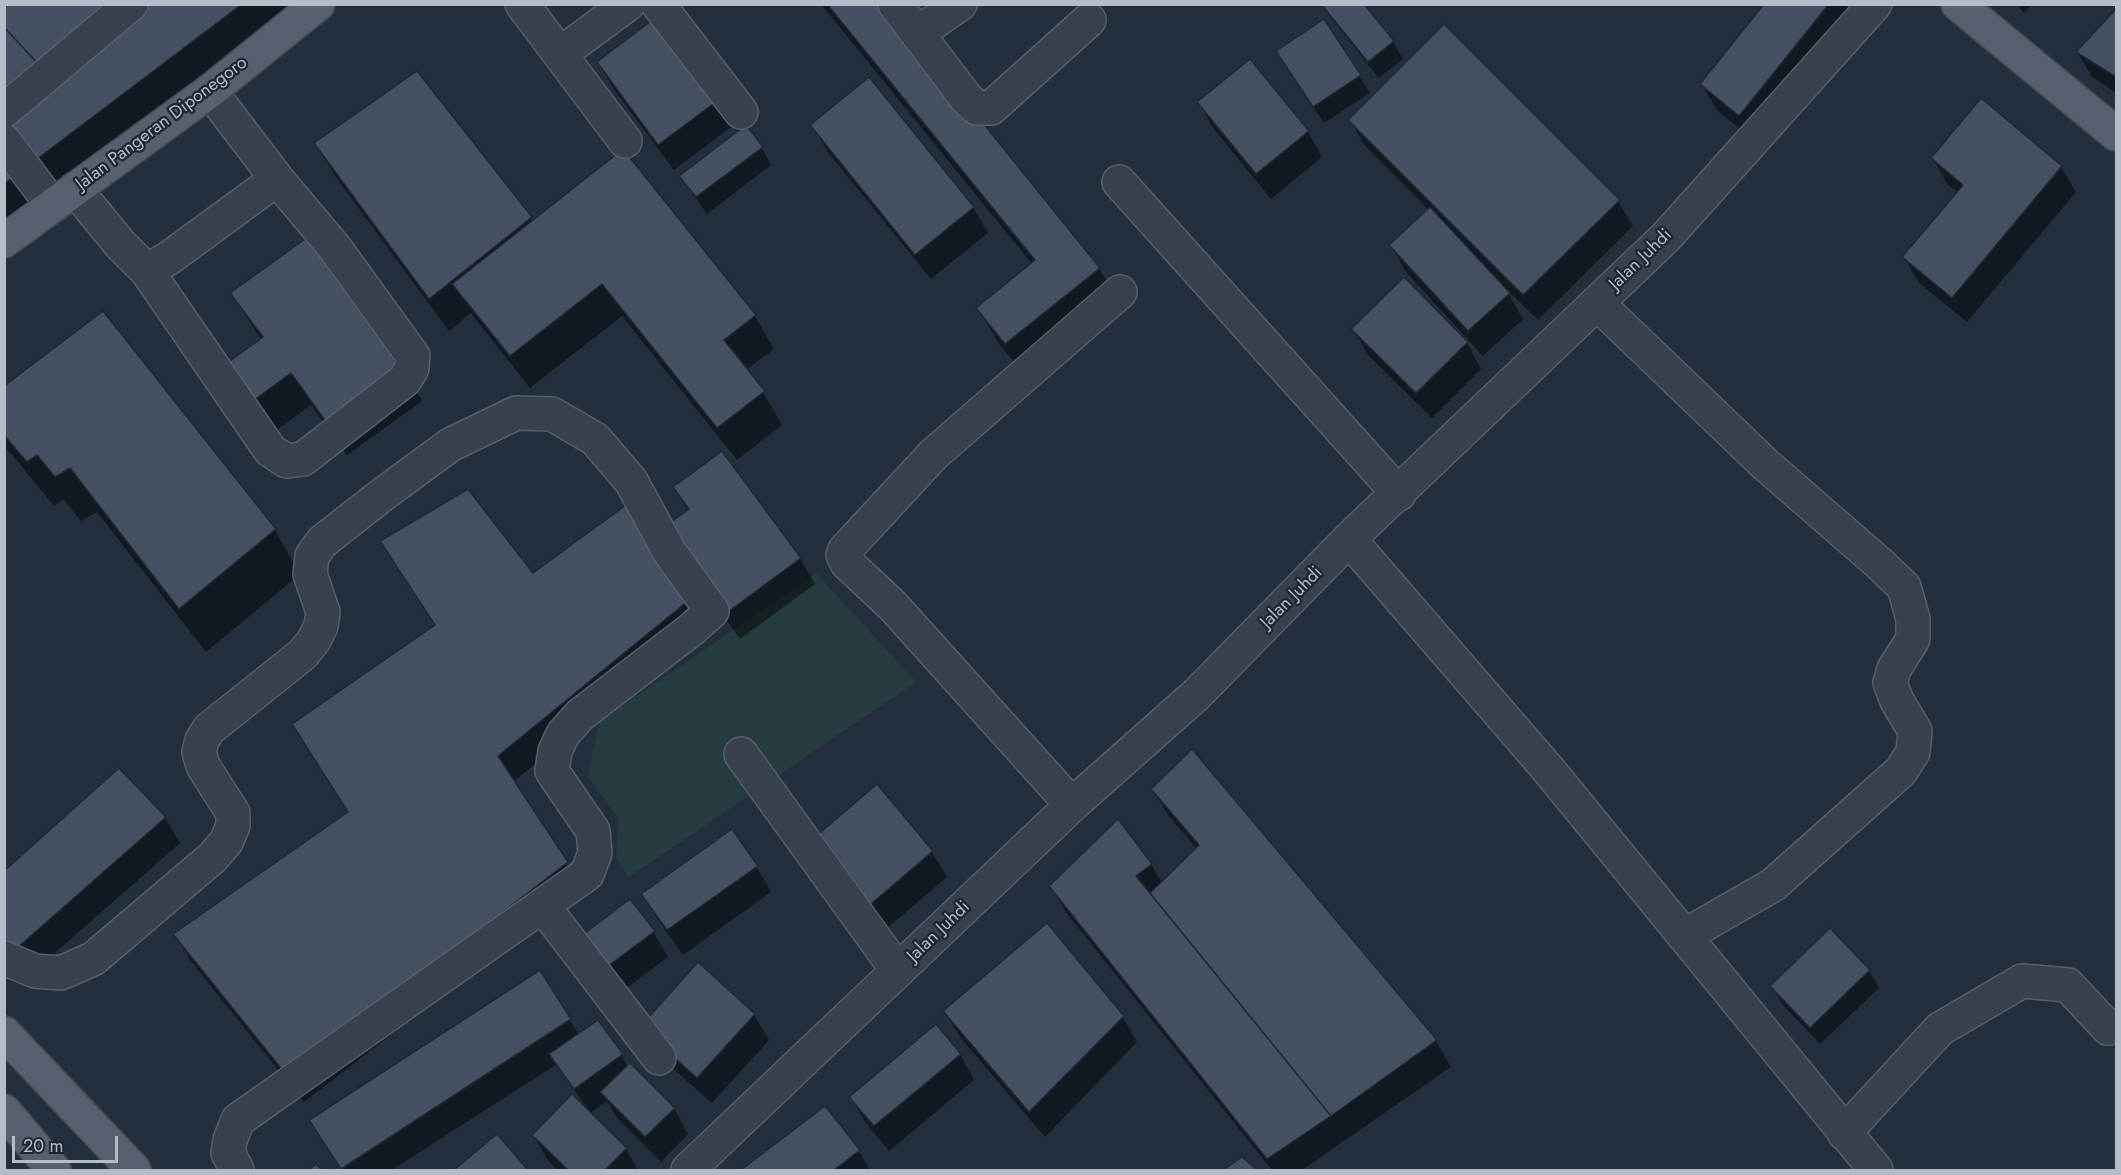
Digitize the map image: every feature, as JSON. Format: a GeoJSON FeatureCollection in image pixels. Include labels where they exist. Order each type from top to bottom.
{"type":"FeatureCollection","features":[{"type":"Feature","properties":{"kind":"main road","name":"Jalan Pangeran Diponegoro"},"geometry":{"type":"LineString","coordinates":[[4,241],[210,91],[318,4]]}},
{"type":"Feature","properties":{"kind":"main road"},"geometry":{"type":"LineString","coordinates":[[1958,4],[2116,134]]}},
{"type":"Feature","properties":{"kind":"main road"},"geometry":{"type":"LineString","coordinates":[[4,1033],[134,1170]]}},
{"type":"Feature","properties":{"kind":"main road"},"geometry":{"type":"LineString","coordinates":[[4,1111],[54,1170]]}},
{"type":"Feature","properties":{"kind":"street"},"geometry":{"type":"LineString","coordinates":[[4,111],[131,4]]}},
{"type":"Feature","properties":{"kind":"street"},"geometry":{"type":"LineString","coordinates":[[522,4],[625,141]]}},
{"type":"Feature","properties":{"kind":"street"},"geometry":{"type":"LineString","coordinates":[[560,54],[628,4]]}},
{"type":"Feature","properties":{"kind":"street"},"geometry":{"type":"LineString","coordinates":[[658,4],[741,112]]}},
{"type":"Feature","properties":{"kind":"street"},"geometry":{"type":"LineString","coordinates":[[895,4],[967,99],[977,108],[991,108],[1089,20]]}},
{"type":"Feature","properties":{"kind":"street"},"geometry":{"type":"LineString","coordinates":[[918,33],[960,4]]}},
{"type":"Feature","properties":{"kind":"street","name":"Jalan Juhdi"},"geometry":{"type":"LineString","coordinates":[[701,1166],[898,971],[1072,805],[1197,694],[1349,539],[1399,494],[1666,237],[1875,4]]}},
{"type":"Feature","properties":{"kind":"street"},"geometry":{"type":"LineString","coordinates":[[4,141],[64,197],[120,244],[147,271],[270,450],[286,461],[303,459],[405,380],[412,368],[413,356],[335,248],[277,179],[210,91]]}},
{"type":"Feature","properties":{"kind":"street"},"geometry":{"type":"LineString","coordinates":[[147,271],[169,258],[277,179]]}},
{"type":"Feature","properties":{"kind":"street"},"geometry":{"type":"LineString","coordinates":[[1119,182],[1399,494]]}},
{"type":"Feature","properties":{"kind":"street"},"geometry":{"type":"LineString","coordinates":[[1072,805],[893,606],[846,563],[843,555],[845,550],[934,454],[1120,292]]}},
{"type":"Feature","properties":{"kind":"street"},"geometry":{"type":"LineString","coordinates":[[1597,303],[1766,465],[1904,587],[1913,619],[1912,639],[1894,669],[1890,683],[1897,701],[1915,731],[1913,753],[1901,771],[1773,885],[1683,936]]}},
{"type":"Feature","properties":{"kind":"street"},"geometry":{"type":"LineString","coordinates":[[4,958],[35,971],[61,973],[93,959],[212,858],[226,842],[233,826],[232,813],[203,766],[199,752],[202,740],[208,729],[303,654],[314,640],[321,626],[323,612],[310,574],[312,556],[322,542],[450,445],[516,413],[552,414],[595,439],[631,481],[669,551],[712,611],[580,715],[563,734],[555,751],[552,771],[593,831],[596,853],[587,874],[238,1120],[230,1140],[228,1153],[237,1170]]}},
{"type":"Feature","properties":{"kind":"street"},"geometry":{"type":"LineString","coordinates":[[1349,539],[1547,768],[1844,1133],[1864,1167]]}},
{"type":"Feature","properties":{"kind":"street"},"geometry":{"type":"LineString","coordinates":[[741,754],[898,971]]}},
{"type":"Feature","properties":{"kind":"street"},"geometry":{"type":"LineString","coordinates":[[543,906],[658,1058]]}},
{"type":"Feature","properties":{"kind":"street"},"geometry":{"type":"LineString","coordinates":[[1844,1133],[1940,1029],[2022,981],[2068,985],[2108,1028],[2116,1026]]}},
{"type":"Feature","properties":{"kind":"green space"},"geometry":{"type":"Polygon","coordinates":[[[816,573],[916,682],[628,878],[616,857],[619,819],[588,777],[599,722],[816,573]]]}},
{"type":"Feature","properties":{"kind":"building"},"geometry":{"type":"Polygon","coordinates":[[[4,4],[110,4],[41,67],[4,27],[4,4]]]}},
{"type":"Feature","properties":{"kind":"building"},"geometry":{"type":"Polygon","coordinates":[[[110,4],[242,4],[4,184],[4,27],[41,67],[110,4]]]}},
{"type":"Feature","properties":{"kind":"building"},"geometry":{"type":"Polygon","coordinates":[[[827,4],[887,4],[1100,268],[1005,344],[976,308],[1035,260],[827,4]]]}},
{"type":"Feature","properties":{"kind":"building"},"geometry":{"type":"Polygon","coordinates":[[[1321,4],[1364,4],[1394,41],[1368,62],[1321,4]]]}},
{"type":"Feature","properties":{"kind":"building"},"geometry":{"type":"Polygon","coordinates":[[[1764,4],[1829,4],[1739,116],[1700,84],[1764,4]]]}},
{"type":"Feature","properties":{"kind":"building"},"geometry":{"type":"Polygon","coordinates":[[[2116,9],[2116,77],[2076,52],[2116,9]]]}},
{"type":"Feature","properties":{"kind":"building"},"geometry":{"type":"Polygon","coordinates":[[[655,18],[717,101],[658,145],[597,62],[655,18]]]}},
{"type":"Feature","properties":{"kind":"building"},"geometry":{"type":"Polygon","coordinates":[[[1324,19],[1361,75],[1313,107],[1276,51],[1324,19]]]}},
{"type":"Feature","properties":{"kind":"building"},"geometry":{"type":"Polygon","coordinates":[[[1444,24],[1620,200],[1523,295],[1348,120],[1444,24]]]}},
{"type":"Feature","properties":{"kind":"building"},"geometry":{"type":"Polygon","coordinates":[[[1250,59],[1309,131],[1256,174],[1197,102],[1250,59]]]}},
{"type":"Feature","properties":{"kind":"building"},"geometry":{"type":"Polygon","coordinates":[[[417,71],[532,217],[429,299],[314,143],[417,71]]]}},
{"type":"Feature","properties":{"kind":"building"},"geometry":{"type":"Polygon","coordinates":[[[869,77],[974,207],[915,255],[810,125],[869,77]]]}},
{"type":"Feature","properties":{"kind":"building"},"geometry":{"type":"Polygon","coordinates":[[[1981,98],[2062,166],[1952,298],[1902,257],[1963,185],[1931,158],[1981,98]]]}},
{"type":"Feature","properties":{"kind":"building"},"geometry":{"type":"Polygon","coordinates":[[[746,125],[763,147],[696,197],[679,176],[746,125]]]}},
{"type":"Feature","properties":{"kind":"building"},"geometry":{"type":"Polygon","coordinates":[[[623,149],[756,315],[724,340],[765,391],[717,428],[602,284],[510,356],[452,284],[623,149]]]}},
{"type":"Feature","properties":{"kind":"building"},"geometry":{"type":"Polygon","coordinates":[[[1430,207],[1510,293],[1468,331],[1389,245],[1430,207]]]}},
{"type":"Feature","properties":{"kind":"building"},"geometry":{"type":"Polygon","coordinates":[[[308,237],[404,367],[327,423],[291,373],[250,403],[223,366],[263,337],[230,293],[308,237]]]}},
{"type":"Feature","properties":{"kind":"building"},"geometry":{"type":"Polygon","coordinates":[[[1404,277],[1468,342],[1416,393],[1351,329],[1404,277]]]}},
{"type":"Feature","properties":{"kind":"building"},"geometry":{"type":"Polygon","coordinates":[[[103,311],[276,529],[179,609],[70,468],[55,477],[37,455],[27,462],[4,435],[4,386],[103,311]]]}},
{"type":"Feature","properties":{"kind":"building"},"geometry":{"type":"Polygon","coordinates":[[[722,451],[801,558],[725,614],[662,529],[689,509],[673,487],[722,451]]]}},
{"type":"Feature","properties":{"kind":"building"},"geometry":{"type":"Polygon","coordinates":[[[468,489],[533,573],[626,505],[694,596],[498,756],[568,862],[288,1077],[173,934],[348,812],[292,724],[435,625],[380,541],[468,489]]]}},
{"type":"Feature","properties":{"kind":"building"},"geometry":{"type":"Polygon","coordinates":[[[1192,749],[1437,1040],[1331,1116],[1150,893],[1199,845],[1151,789],[1192,749]]]}},
{"type":"Feature","properties":{"kind":"building"},"geometry":{"type":"Polygon","coordinates":[[[119,768],[166,817],[16,949],[4,938],[4,871],[119,768]]]}},
{"type":"Feature","properties":{"kind":"building"},"geometry":{"type":"Polygon","coordinates":[[[877,784],[933,851],[871,904],[814,838],[877,784]]]}},
{"type":"Feature","properties":{"kind":"building"},"geometry":{"type":"Polygon","coordinates":[[[1118,819],[1152,864],[1136,876],[1331,1116],[1267,1159],[1049,886],[1118,819]]]}},
{"type":"Feature","properties":{"kind":"building"},"geometry":{"type":"Polygon","coordinates":[[[732,829],[758,866],[667,930],[641,894],[732,829]]]}},
{"type":"Feature","properties":{"kind":"building"},"geometry":{"type":"Polygon","coordinates":[[[630,899],[655,931],[604,969],[580,937],[630,899]]]}},
{"type":"Feature","properties":{"kind":"building"},"geometry":{"type":"Polygon","coordinates":[[[1047,923],[1124,1016],[1029,1112],[943,1011],[1047,923]]]}},
{"type":"Feature","properties":{"kind":"building"},"geometry":{"type":"Polygon","coordinates":[[[1830,928],[1870,970],[1810,1028],[1770,986],[1830,928]]]}},
{"type":"Feature","properties":{"kind":"building"},"geometry":{"type":"Polygon","coordinates":[[[698,962],[755,1014],[697,1078],[640,1027],[698,962]]]}},
{"type":"Feature","properties":{"kind":"building"},"geometry":{"type":"Polygon","coordinates":[[[540,970],[571,1019],[341,1169],[309,1120],[540,970]]]}},
{"type":"Feature","properties":{"kind":"building"},"geometry":{"type":"Polygon","coordinates":[[[598,1020],[623,1054],[574,1089],[549,1054],[598,1020]]]}},
{"type":"Feature","properties":{"kind":"building"},"geometry":{"type":"Polygon","coordinates":[[[936,1024],[961,1054],[874,1126],[849,1097],[936,1024]]]}},
{"type":"Feature","properties":{"kind":"building"},"geometry":{"type":"Polygon","coordinates":[[[630,1063],[675,1108],[645,1137],[600,1092],[630,1063]]]}},
{"type":"Feature","properties":{"kind":"building"},"geometry":{"type":"Polygon","coordinates":[[[572,1094],[627,1148],[605,1170],[568,1170],[532,1135],[572,1094]]]}},
{"type":"Feature","properties":{"kind":"building"},"geometry":{"type":"Polygon","coordinates":[[[825,1106],[860,1150],[834,1170],[741,1170],[825,1106]]]}},
{"type":"Feature","properties":{"kind":"building"},"geometry":{"type":"Polygon","coordinates":[[[497,1134],[528,1170],[454,1170],[497,1134]]]}},
{"type":"Feature","properties":{"kind":"building"},"geometry":{"type":"Polygon","coordinates":[[[1242,1157],[1257,1170],[1223,1170],[1242,1157]]]}},
{"type":"Feature","properties":{"kind":"building"},"geometry":{"type":"Polygon","coordinates":[[[316,1164],[322,1170],[309,1170],[316,1164]]]}}]}
